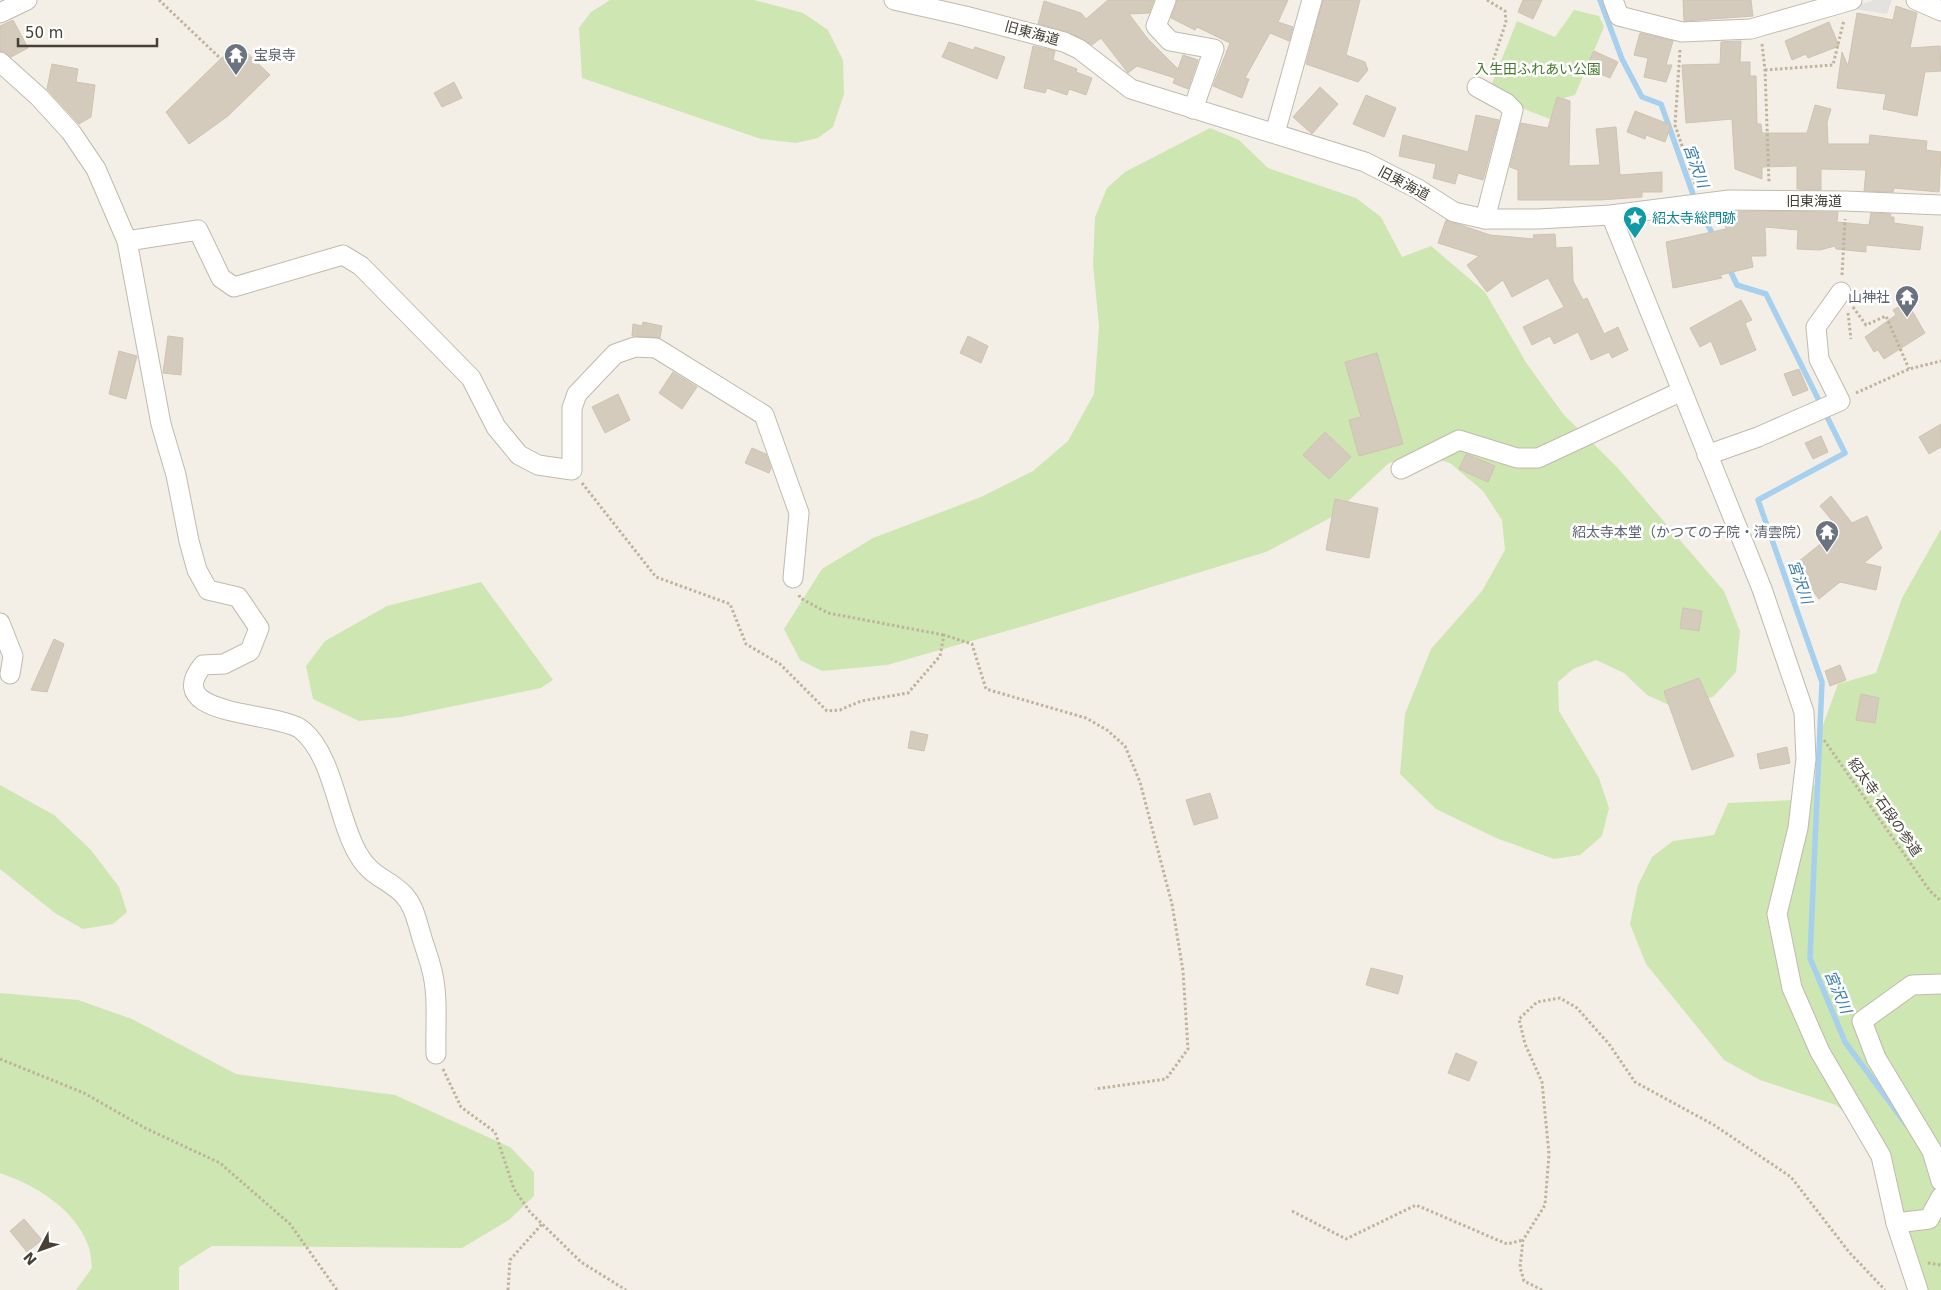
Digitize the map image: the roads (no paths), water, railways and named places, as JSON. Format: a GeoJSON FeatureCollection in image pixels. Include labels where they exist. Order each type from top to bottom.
{"type":"FeatureCollection","features":[{"type":"Feature","properties":{"kind":"street"},"geometry":{"type":"LineString","coordinates":[[0,13],[27,0]]}},
{"type":"Feature","properties":{"kind":"street","name":"旧東海道"},"geometry":{"type":"LineString","coordinates":[[894,0],[1064,42],[1079,49],[1131,89],[1365,162],[1418,189],[1454,212],[1484,220],[1611,215],[1729,200],[1845,201],[1941,205]]}},
{"type":"Feature","properties":{"kind":"street"},"geometry":{"type":"LineString","coordinates":[[1166,0],[1156,26],[1170,41],[1214,49],[1193,109]]}},
{"type":"Feature","properties":{"kind":"street"},"geometry":{"type":"LineString","coordinates":[[1275,133],[1312,0]]}},
{"type":"Feature","properties":{"kind":"street"},"geometry":{"type":"LineString","coordinates":[[1613,0],[1619,16],[1678,31],[1750,29],[1850,0]]}},
{"type":"Feature","properties":{"kind":"street"},"geometry":{"type":"LineString","coordinates":[[1916,0],[1941,11]]}},
{"type":"Feature","properties":{"kind":"street"},"geometry":{"type":"LineString","coordinates":[[0,62],[39,97],[71,132],[96,169],[127,241],[161,424],[176,474],[189,541],[197,570],[208,590],[238,597],[259,628],[250,651],[224,664],[203,665],[194,676],[193,688],[199,699],[209,705],[287,722],[302,730],[314,743],[326,769],[339,810],[358,854],[374,875],[403,893],[412,906],[433,977],[436,1054]]}},
{"type":"Feature","properties":{"kind":"street"},"geometry":{"type":"LineString","coordinates":[[1480,88],[1513,110],[1484,220]]}},
{"type":"Feature","properties":{"kind":"street"},"geometry":{"type":"LineString","coordinates":[[1611,215],[1762,589],[1804,712],[1806,758],[1798,828],[1777,914],[1792,988],[1820,1052],[1881,1156],[1896,1223],[1918,1290]]}},
{"type":"Feature","properties":{"kind":"street"},"geometry":{"type":"LineString","coordinates":[[127,241],[198,230],[221,278],[234,287],[343,255],[361,266],[471,378],[496,427],[519,455],[538,465],[572,470],[572,408],[577,394],[615,354],[634,347],[656,348],[764,415],[799,513],[793,578]]}},
{"type":"Feature","properties":{"kind":"street"},"geometry":{"type":"LineString","coordinates":[[1707,455],[1758,437],[1840,401],[1819,359],[1816,327],[1841,292]]}},
{"type":"Feature","properties":{"kind":"street"},"geometry":{"type":"LineString","coordinates":[[1401,469],[1459,440],[1517,458],[1538,458],[1682,391]]}},
{"type":"Feature","properties":{"kind":"street"},"geometry":{"type":"LineString","coordinates":[[0,623],[13,656],[10,674]]}},
{"type":"Feature","properties":{"kind":"street"},"geometry":{"type":"LineString","coordinates":[[1941,984],[1912,985],[1862,1021],[1876,1058],[1932,1151],[1941,1181]]}},
{"type":"Feature","properties":{"kind":"street"},"geometry":{"type":"LineString","coordinates":[[1896,1223],[1929,1219],[1941,1197]]}},
{"type":"Feature","properties":{"kind":"waterway","name":"宮沢川"},"geometry":{"type":"LineString","coordinates":[[1600,0],[1622,59],[1642,97],[1661,104],[1694,197],[1714,237]]}},
{"type":"Feature","properties":{"kind":"waterway","name":"宮沢川"},"geometry":{"type":"LineString","coordinates":[[1728,266],[1737,285],[1766,294],[1845,453],[1758,500],[1822,682],[1810,958],[1845,1042],[1906,1124]]}},
{"type":"Feature","properties":{"kind":"place","name":"宝泉寺"},"geometry":{"type":"Point","coordinates":[236,76]}},
{"type":"Feature","properties":{"kind":"place","name":"紹太寺総門跡"},"geometry":{"type":"Point","coordinates":[1635,239]}},
{"type":"Feature","properties":{"kind":"place","name":"山神社"},"geometry":{"type":"Point","coordinates":[1907,318]}},
{"type":"Feature","properties":{"kind":"place","name":"紹太寺本堂（かつての子院・清雲院）"},"geometry":{"type":"Point","coordinates":[1827,553]}},
{"type":"Feature","properties":{"kind":"park label","name":"入生田ふれあい公園"},"geometry":{"type":"Point","coordinates":[1538,69]}}]}
